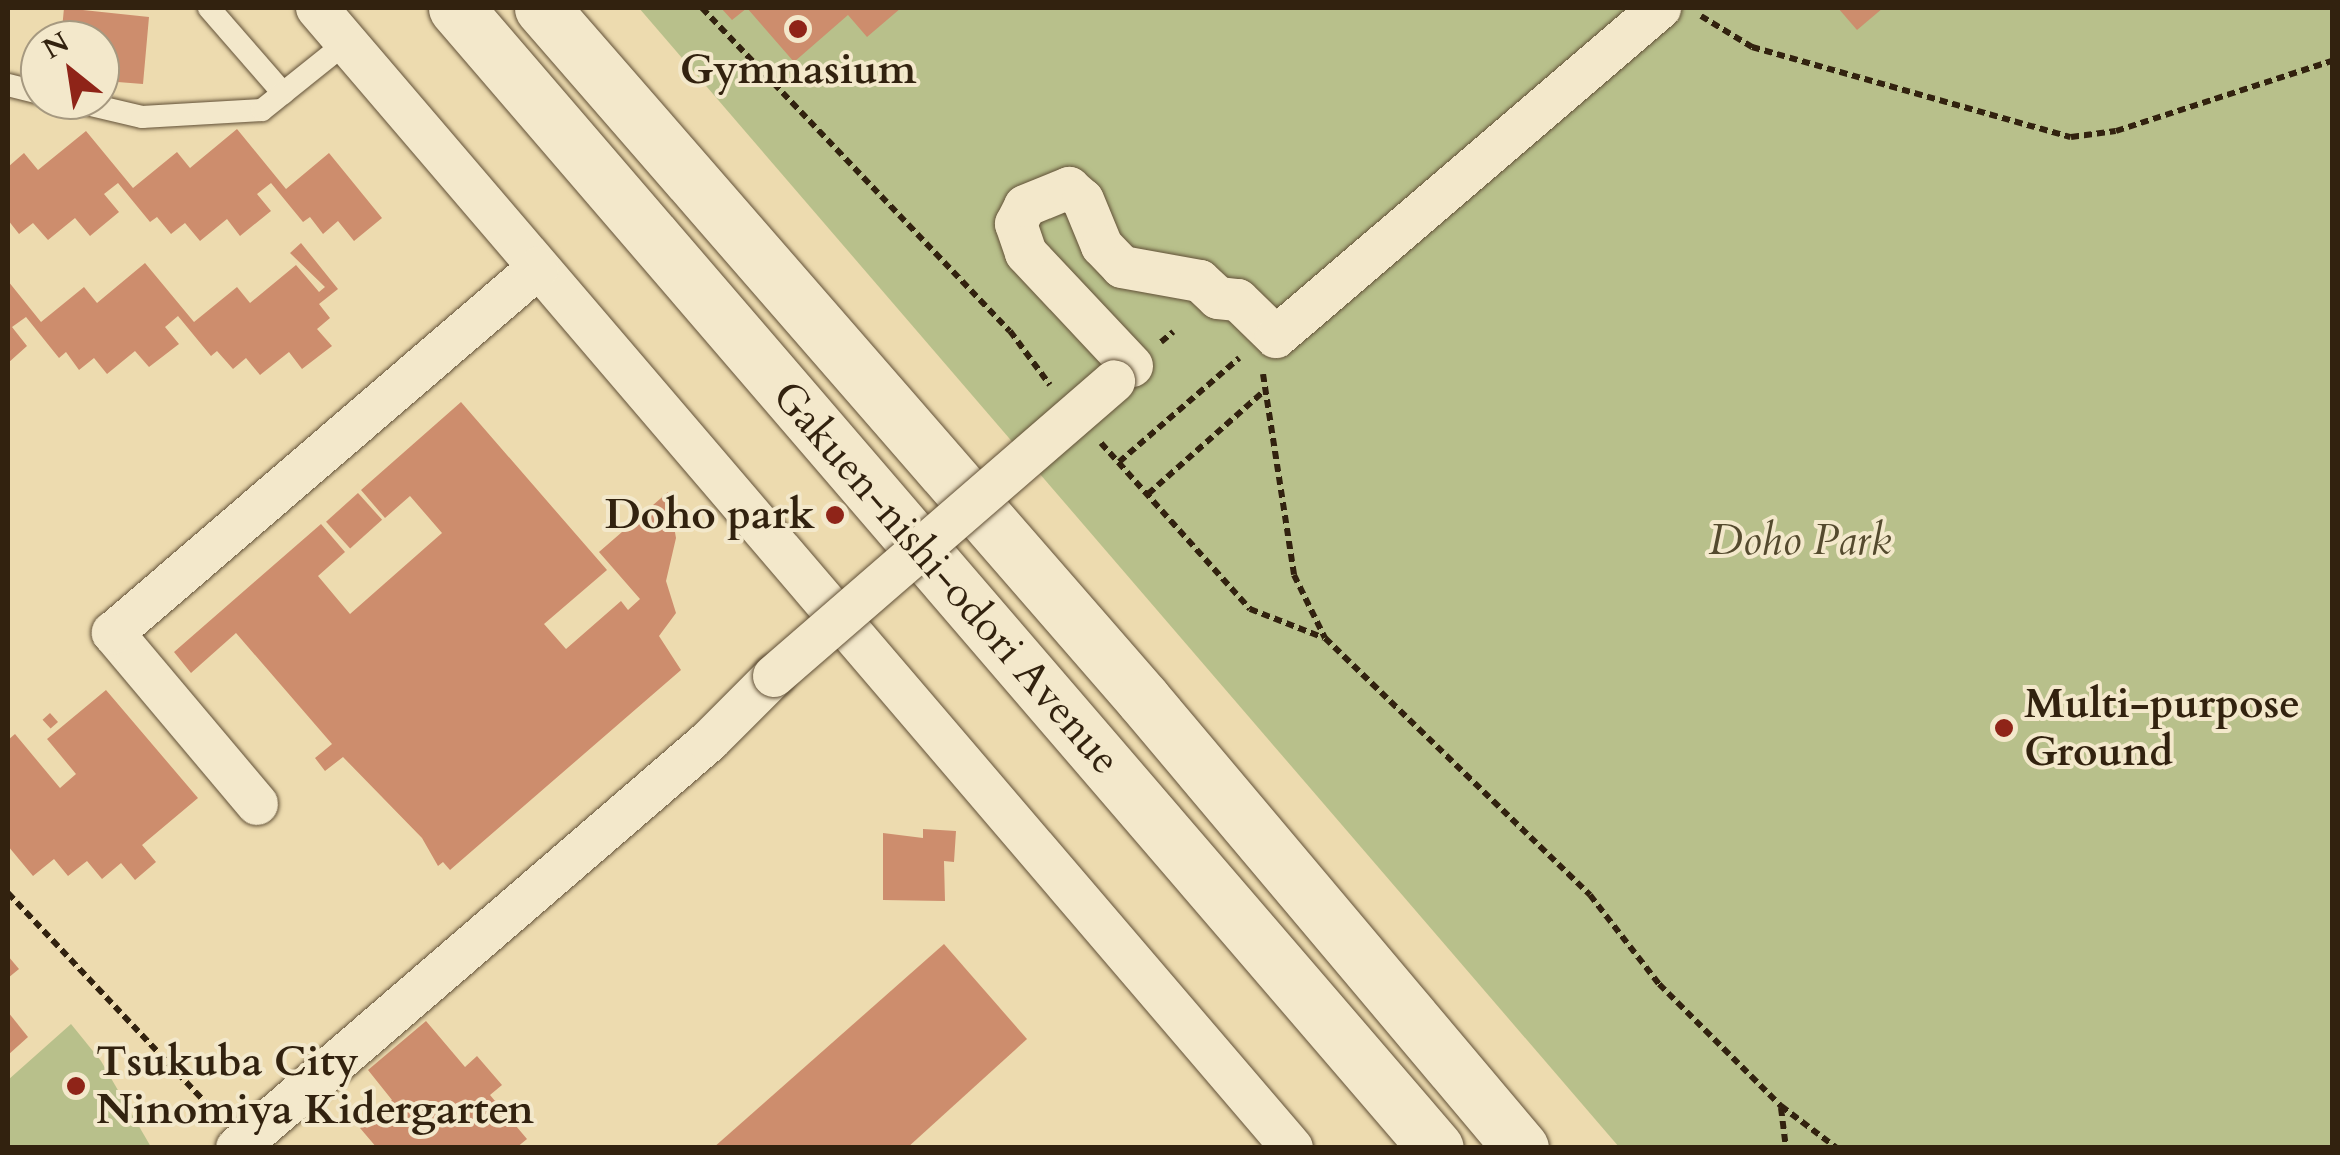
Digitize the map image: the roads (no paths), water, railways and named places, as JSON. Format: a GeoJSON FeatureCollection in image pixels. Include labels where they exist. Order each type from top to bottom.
{"type":"FeatureCollection","features":[{"type":"Feature","properties":{"kind":"main road","name":"Gakuen-nishi-odori Avenue"},"geometry":{"type":"LineString","coordinates":[[456,8],[1436,1148]]}},
{"type":"Feature","properties":{"kind":"main road","name":"Gakuen-nishi-odori Avenue"},"geometry":{"type":"LineString","coordinates":[[542,8],[1520,1148]]}},
{"type":"Feature","properties":{"kind":"street"},"geometry":{"type":"LineString","coordinates":[[317,8],[1292,1148]]}},
{"type":"Feature","properties":{"kind":"street"},"geometry":{"type":"LineString","coordinates":[[240,1145],[709,741],[774,676],[1146,354],[1026,253],[1016,224],[1025,206],[1068,188],[1083,200],[1102,246],[1122,267],[1200,281],[1218,298],[1238,300],[1276,337],[1660,8]]}},
{"type":"Feature","properties":{"kind":"street"},"geometry":{"type":"LineString","coordinates":[[256,804],[113,633],[538,268]]}},
{"type":"Feature","properties":{"kind":"lane"},"geometry":{"type":"LineString","coordinates":[[209,8],[283,93]]}},
{"type":"Feature","properties":{"kind":"lane"},"geometry":{"type":"LineString","coordinates":[[120,112],[142,117],[262,110],[347,42]]}},
{"type":"Feature","properties":{"kind":"place","name":"Gymnasium"},"geometry":{"type":"Point","coordinates":[798,29]}},
{"type":"Feature","properties":{"kind":"place","name":"Doho park"},"geometry":{"type":"Point","coordinates":[835,515]}},
{"type":"Feature","properties":{"kind":"place","name":"Multi-purpose Ground"},"geometry":{"type":"Point","coordinates":[2004,728]}},
{"type":"Feature","properties":{"kind":"place","name":"Tsukuba City Ninomiya Kidergarten"},"geometry":{"type":"Point","coordinates":[76,1086]}},
{"type":"Feature","properties":{"kind":"park label","name":"Doho Park"},"geometry":{"type":"Point","coordinates":[1800,541]}}]}
